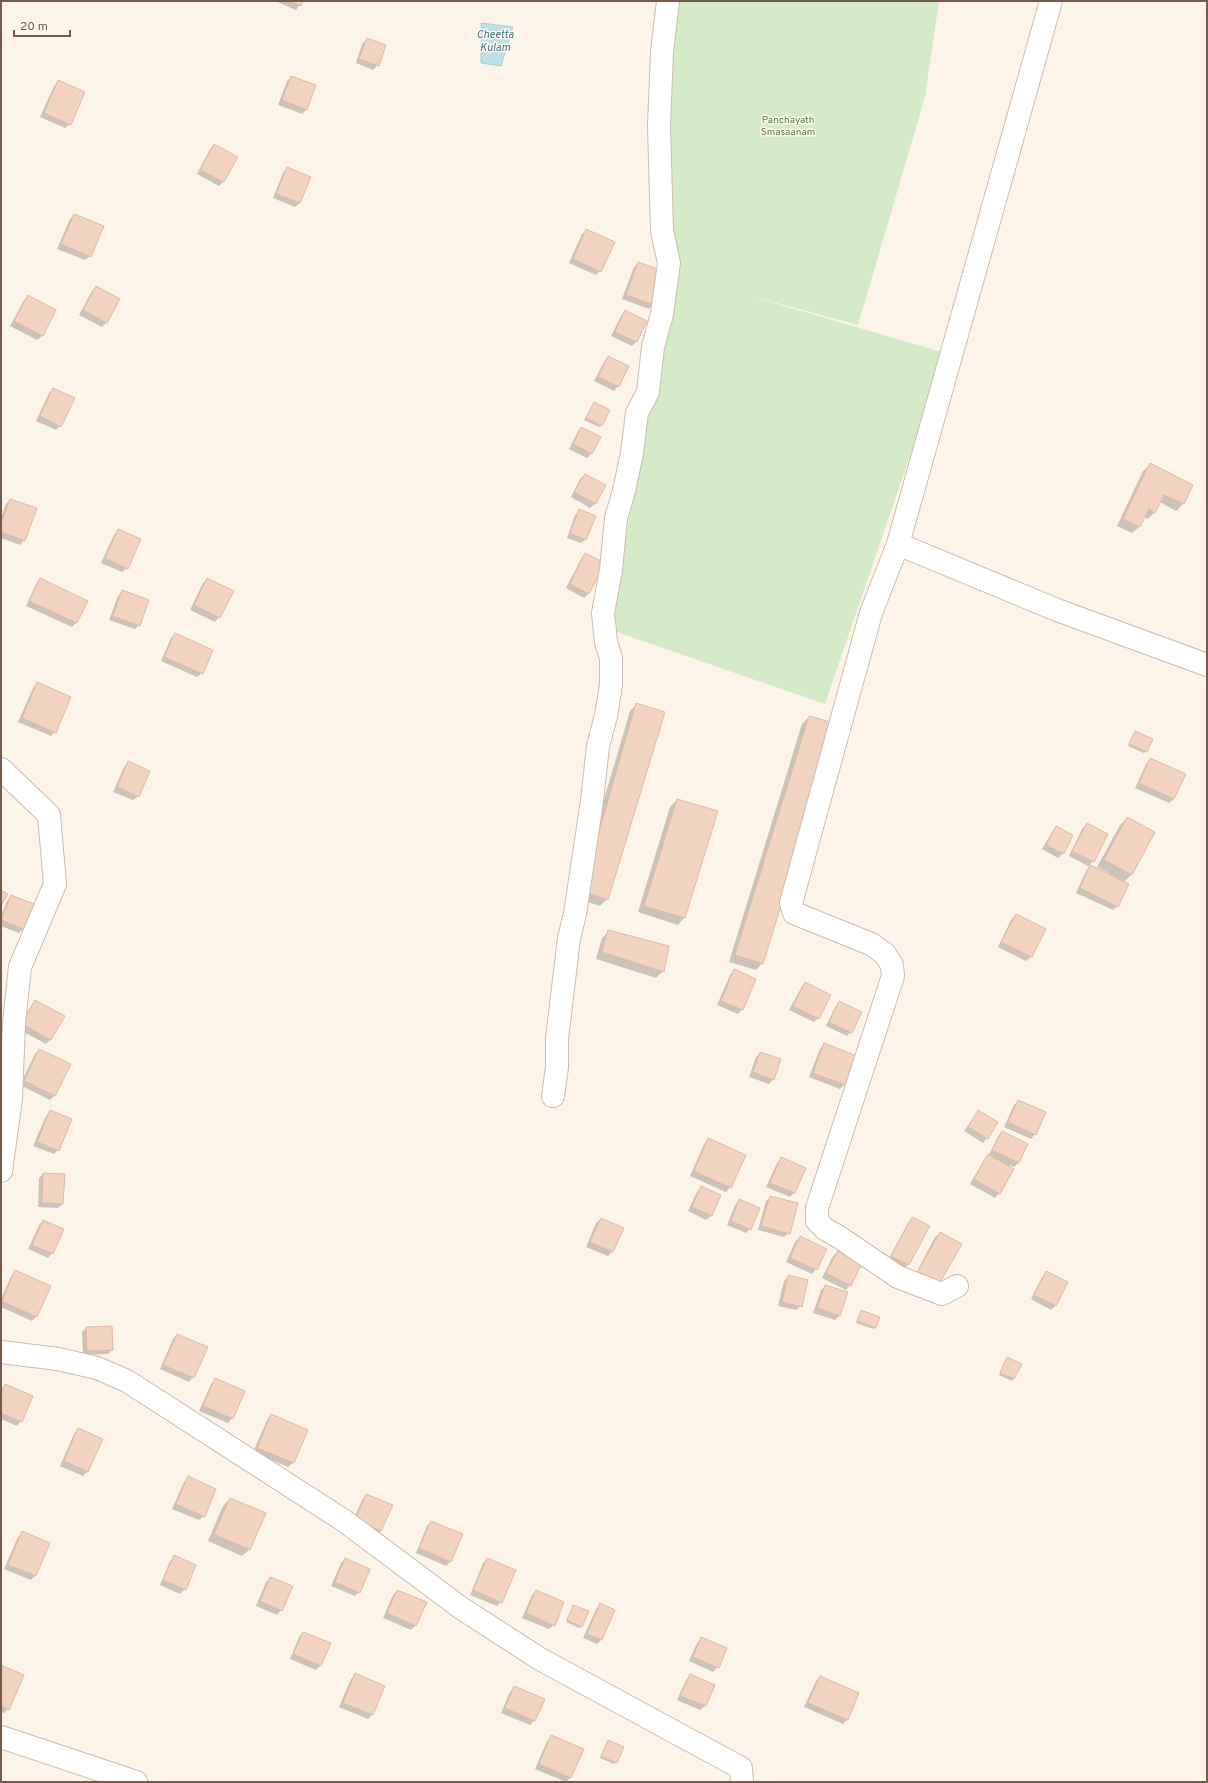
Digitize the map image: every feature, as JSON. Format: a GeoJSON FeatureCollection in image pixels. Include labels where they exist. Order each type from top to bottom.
{"type":"FeatureCollection","features":[{"type":"Feature","properties":{"kind":"street"},"geometry":{"type":"LineString","coordinates":[[553,1096],[557,1067],[557,1040],[569,938],[575,914],[592,800],[598,746],[606,716],[611,685],[611,658],[606,642],[604,613],[611,570],[616,518],[624,491],[632,452],[637,413],[648,392],[652,347],[662,314],[669,263],[662,231],[659,126],[661,59],[668,1]]}},
{"type":"Feature","properties":{"kind":"street"},"geometry":{"type":"LineString","coordinates":[[957,1286],[942,1294],[898,1277],[825,1229],[817,1221],[817,1208],[893,976],[892,965],[885,954],[871,944],[794,913],[791,903],[871,613],[898,544],[1051,1]]}},
{"type":"Feature","properties":{"kind":"street"},"geometry":{"type":"LineString","coordinates":[[898,544],[1057,610],[1207,665]]}},
{"type":"Feature","properties":{"kind":"street"},"geometry":{"type":"LineString","coordinates":[[1,769],[49,815],[55,884],[20,967],[14,1023],[11,1099],[1,1171]]}},
{"type":"Feature","properties":{"kind":"street"},"geometry":{"type":"LineString","coordinates":[[1,1352],[58,1359],[97,1368],[127,1381],[343,1520],[461,1608],[540,1659],[741,1768],[742,1782]]}},
{"type":"Feature","properties":{"kind":"street"},"geometry":{"type":"LineString","coordinates":[[1,1737],[136,1782]]}},
{"type":"Feature","properties":{"kind":"green space","name":"Panchayath Smasaanam"},"geometry":{"type":"Polygon","coordinates":[[[678,1],[939,1],[925,97],[858,325],[743,294],[945,353],[825,704],[608,629],[676,275],[661,96],[678,1]]]}},
{"type":"Feature","properties":{"kind":"water","name":"Cheetta Kulam"},"geometry":{"type":"Polygon","coordinates":[[[481,23],[513,27],[501,66],[481,63],[481,23]]]}},
{"type":"Feature","properties":{"kind":"building"},"geometry":{"type":"Polygon","coordinates":[[[289,1],[303,1],[301,6],[289,1]]]}},
{"type":"Feature","properties":{"kind":"building"},"geometry":{"type":"Polygon","coordinates":[[[367,38],[386,45],[379,66],[359,59],[367,38]]]}},
{"type":"Feature","properties":{"kind":"building"},"geometry":{"type":"Polygon","coordinates":[[[291,76],[316,85],[307,110],[282,100],[291,76]]]}},
{"type":"Feature","properties":{"kind":"building"},"geometry":{"type":"Polygon","coordinates":[[[58,80],[85,92],[71,125],[44,113],[58,80]]]}},
{"type":"Feature","properties":{"kind":"building"},"geometry":{"type":"Polygon","coordinates":[[[214,144],[238,157],[224,182],[200,170],[214,144]]]}},
{"type":"Feature","properties":{"kind":"building"},"geometry":{"type":"Polygon","coordinates":[[[287,167],[311,177],[300,203],[276,194],[287,167]]]}},
{"type":"Feature","properties":{"kind":"building"},"geometry":{"type":"Polygon","coordinates":[[[74,214],[104,226],[91,257],[61,244],[74,214]]]}},
{"type":"Feature","properties":{"kind":"building"},"geometry":{"type":"Polygon","coordinates":[[[586,229],[615,242],[601,272],[573,259],[586,229]]]}},
{"type":"Feature","properties":{"kind":"building"},"geometry":{"type":"Polygon","coordinates":[[[638,262],[666,272],[654,305],[626,295],[638,262]]]}},
{"type":"Feature","properties":{"kind":"building"},"geometry":{"type":"Polygon","coordinates":[[[96,286],[120,299],[107,323],[83,310],[96,286]]]}},
{"type":"Feature","properties":{"kind":"building"},"geometry":{"type":"Polygon","coordinates":[[[28,295],[56,310],[43,336],[14,321],[28,295]]]}},
{"type":"Feature","properties":{"kind":"building"},"geometry":{"type":"Polygon","coordinates":[[[625,310],[647,321],[637,342],[615,332],[625,310]]]}},
{"type":"Feature","properties":{"kind":"building"},"geometry":{"type":"Polygon","coordinates":[[[608,356],[629,366],[619,387],[598,377],[608,356]]]}},
{"type":"Feature","properties":{"kind":"building"},"geometry":{"type":"Polygon","coordinates":[[[53,388],[75,398],[61,427],[40,416],[53,388]]]}},
{"type":"Feature","properties":{"kind":"building"},"geometry":{"type":"Polygon","coordinates":[[[594,402],[610,410],[602,426],[586,418],[594,402]]]}},
{"type":"Feature","properties":{"kind":"building"},"geometry":{"type":"Polygon","coordinates":[[[581,427],[601,437],[592,454],[573,444],[581,427]]]}},
{"type":"Feature","properties":{"kind":"building"},"geometry":{"type":"Polygon","coordinates":[[[1150,463],[1193,485],[1184,504],[1164,495],[1155,513],[1149,509],[1140,527],[1123,519],[1150,463]]]}},
{"type":"Feature","properties":{"kind":"building"},"geometry":{"type":"Polygon","coordinates":[[[585,474],[606,485],[596,504],[574,492],[585,474]]]}},
{"type":"Feature","properties":{"kind":"building"},"geometry":{"type":"Polygon","coordinates":[[[10,499],[37,508],[25,541],[1,532],[1,524],[10,499]]]}},
{"type":"Feature","properties":{"kind":"building"},"geometry":{"type":"Polygon","coordinates":[[[579,509],[596,516],[586,540],[570,533],[579,509]]]}},
{"type":"Feature","properties":{"kind":"building"},"geometry":{"type":"Polygon","coordinates":[[[118,529],[141,539],[128,569],[105,558],[118,529]]]}},
{"type":"Feature","properties":{"kind":"building"},"geometry":{"type":"Polygon","coordinates":[[[585,553],[605,563],[589,594],[570,584],[585,553]]]}},
{"type":"Feature","properties":{"kind":"building"},"geometry":{"type":"Polygon","coordinates":[[[40,578],[88,601],[77,623],[29,601],[40,578]]]}},
{"type":"Feature","properties":{"kind":"building"},"geometry":{"type":"Polygon","coordinates":[[[207,578],[234,591],[220,618],[194,605],[207,578]]]}},
{"type":"Feature","properties":{"kind":"building"},"geometry":{"type":"Polygon","coordinates":[[[122,590],[149,600],[140,626],[113,616],[122,590]]]}},
{"type":"Feature","properties":{"kind":"building"},"geometry":{"type":"Polygon","coordinates":[[[175,633],[213,650],[203,674],[164,657],[175,633]]]}},
{"type":"Feature","properties":{"kind":"building"},"geometry":{"type":"Polygon","coordinates":[[[37,682],[71,697],[56,733],[22,718],[37,682]]]}},
{"type":"Feature","properties":{"kind":"building"},"geometry":{"type":"Polygon","coordinates":[[[636,703],[665,712],[608,900],[582,891],[636,703]]]}},
{"type":"Feature","properties":{"kind":"building"},"geometry":{"type":"Polygon","coordinates":[[[809,716],[837,724],[763,964],[735,955],[809,716]]]}},
{"type":"Feature","properties":{"kind":"building"},"geometry":{"type":"Polygon","coordinates":[[[1135,731],[1153,739],[1147,752],[1129,744],[1135,731]]]}},
{"type":"Feature","properties":{"kind":"building"},"geometry":{"type":"Polygon","coordinates":[[[1150,758],[1186,774],[1174,799],[1139,783],[1150,758]]]}},
{"type":"Feature","properties":{"kind":"building"},"geometry":{"type":"Polygon","coordinates":[[[128,761],[150,771],[139,797],[117,787],[128,761]]]}},
{"type":"Feature","properties":{"kind":"building"},"geometry":{"type":"Polygon","coordinates":[[[677,799],[718,811],[685,918],[644,906],[677,799]]]}},
{"type":"Feature","properties":{"kind":"building"},"geometry":{"type":"Polygon","coordinates":[[[1127,817],[1155,832],[1132,875],[1104,860],[1127,817]]]}},
{"type":"Feature","properties":{"kind":"building"},"geometry":{"type":"Polygon","coordinates":[[[1087,823],[1108,834],[1094,862],[1072,851],[1087,823]]]}},
{"type":"Feature","properties":{"kind":"building"},"geometry":{"type":"Polygon","coordinates":[[[1056,826],[1073,835],[1064,854],[1046,845],[1056,826]]]}},
{"type":"Feature","properties":{"kind":"building"},"geometry":{"type":"Polygon","coordinates":[[[1090,865],[1129,884],[1118,907],[1080,888],[1090,865]]]}},
{"type":"Feature","properties":{"kind":"building"},"geometry":{"type":"Polygon","coordinates":[[[1,890],[8,894],[1,906],[1,890]]]}},
{"type":"Feature","properties":{"kind":"building"},"geometry":{"type":"Polygon","coordinates":[[[11,895],[34,904],[24,929],[1,920],[11,895]]]}},
{"type":"Feature","properties":{"kind":"building"},"geometry":{"type":"Polygon","coordinates":[[[1016,914],[1046,929],[1032,957],[1001,942],[1016,914]]]}},
{"type":"Feature","properties":{"kind":"building"},"geometry":{"type":"Polygon","coordinates":[[[608,930],[669,946],[664,972],[602,952],[608,930]]]}},
{"type":"Feature","properties":{"kind":"building"},"geometry":{"type":"Polygon","coordinates":[[[734,969],[756,979],[743,1010],[721,1001],[734,969]]]}},
{"type":"Feature","properties":{"kind":"building"},"geometry":{"type":"Polygon","coordinates":[[[805,982],[831,995],[819,1019],[793,1006],[805,982]]]}},
{"type":"Feature","properties":{"kind":"building"},"geometry":{"type":"Polygon","coordinates":[[[35,1000],[65,1016],[51,1040],[22,1024],[35,1000]]]}},
{"type":"Feature","properties":{"kind":"building"},"geometry":{"type":"Polygon","coordinates":[[[839,1001],[862,1012],[852,1033],[829,1022],[839,1001]]]}},
{"type":"Feature","properties":{"kind":"building"},"geometry":{"type":"Polygon","coordinates":[[[824,1043],[857,1056],[845,1085],[813,1073],[824,1043]]]}},
{"type":"Feature","properties":{"kind":"building"},"geometry":{"type":"Polygon","coordinates":[[[39,1049],[71,1064],[55,1096],[24,1081],[39,1049]]]}},
{"type":"Feature","properties":{"kind":"building"},"geometry":{"type":"Polygon","coordinates":[[[760,1052],[781,1059],[774,1080],[753,1072],[760,1052]]]}},
{"type":"Feature","properties":{"kind":"building"},"geometry":{"type":"Polygon","coordinates":[[[1018,1100],[1046,1112],[1036,1135],[1008,1122],[1018,1100]]]}},
{"type":"Feature","properties":{"kind":"building"},"geometry":{"type":"Polygon","coordinates":[[[50,1110],[72,1119],[59,1151],[37,1142],[50,1110]]]}},
{"type":"Feature","properties":{"kind":"building"},"geometry":{"type":"Polygon","coordinates":[[[978,1110],[998,1122],[988,1139],[968,1127],[978,1110]]]}},
{"type":"Feature","properties":{"kind":"building"},"geometry":{"type":"Polygon","coordinates":[[[1002,1131],[1028,1144],[1019,1163],[992,1150],[1002,1131]]]}},
{"type":"Feature","properties":{"kind":"building"},"geometry":{"type":"Polygon","coordinates":[[[708,1138],[746,1155],[731,1188],[694,1171],[708,1138]]]}},
{"type":"Feature","properties":{"kind":"building"},"geometry":{"type":"Polygon","coordinates":[[[988,1154],[1014,1169],[1000,1194],[974,1179],[988,1154]]]}},
{"type":"Feature","properties":{"kind":"building"},"geometry":{"type":"Polygon","coordinates":[[[781,1157],[806,1168],[795,1193],[770,1183],[781,1157]]]}},
{"type":"Feature","properties":{"kind":"building"},"geometry":{"type":"Polygon","coordinates":[[[43,1173],[65,1174],[63,1204],[42,1203],[43,1173]]]}},
{"type":"Feature","properties":{"kind":"building"},"geometry":{"type":"Polygon","coordinates":[[[701,1186],[721,1195],[712,1216],[692,1207],[701,1186]]]}},
{"type":"Feature","properties":{"kind":"building"},"geometry":{"type":"Polygon","coordinates":[[[770,1196],[798,1203],[790,1234],[761,1226],[770,1196]]]}},
{"type":"Feature","properties":{"kind":"building"},"geometry":{"type":"Polygon","coordinates":[[[739,1199],[760,1208],[751,1230],[731,1221],[739,1199]]]}},
{"type":"Feature","properties":{"kind":"building"},"geometry":{"type":"Polygon","coordinates":[[[912,1217],[930,1226],[909,1265],[891,1256],[912,1217]]]}},
{"type":"Feature","properties":{"kind":"building"},"geometry":{"type":"Polygon","coordinates":[[[601,1218],[624,1228],[613,1252],[590,1242],[601,1218]]]}},
{"type":"Feature","properties":{"kind":"building"},"geometry":{"type":"Polygon","coordinates":[[[43,1220],[64,1229],[53,1254],[32,1245],[43,1220]]]}},
{"type":"Feature","properties":{"kind":"building"},"geometry":{"type":"Polygon","coordinates":[[[940,1232],[962,1244],[938,1286],[916,1274],[940,1232]]]}},
{"type":"Feature","properties":{"kind":"building"},"geometry":{"type":"Polygon","coordinates":[[[800,1236],[827,1249],[817,1270],[790,1258],[800,1236]]]}},
{"type":"Feature","properties":{"kind":"building"},"geometry":{"type":"Polygon","coordinates":[[[838,1251],[862,1263],[851,1286],[826,1273],[838,1251]]]}},
{"type":"Feature","properties":{"kind":"building"},"geometry":{"type":"Polygon","coordinates":[[[15,1270],[51,1286],[37,1317],[2,1301],[15,1270]]]}},
{"type":"Feature","properties":{"kind":"building"},"geometry":{"type":"Polygon","coordinates":[[[1046,1271],[1068,1282],[1056,1306],[1034,1295],[1046,1271]]]}},
{"type":"Feature","properties":{"kind":"building"},"geometry":{"type":"Polygon","coordinates":[[[788,1275],[808,1280],[802,1307],[782,1302],[788,1275]]]}},
{"type":"Feature","properties":{"kind":"building"},"geometry":{"type":"Polygon","coordinates":[[[825,1285],[848,1292],[840,1316],[817,1308],[825,1285]]]}},
{"type":"Feature","properties":{"kind":"building"},"geometry":{"type":"Polygon","coordinates":[[[861,1310],[880,1317],[876,1328],[857,1321],[861,1310]]]}},
{"type":"Feature","properties":{"kind":"building"},"geometry":{"type":"Polygon","coordinates":[[[112,1326],[113,1350],[87,1351],[86,1327],[112,1326]]]}},
{"type":"Feature","properties":{"kind":"building"},"geometry":{"type":"Polygon","coordinates":[[[177,1334],[208,1347],[194,1378],[163,1365],[177,1334]]]}},
{"type":"Feature","properties":{"kind":"building"},"geometry":{"type":"Polygon","coordinates":[[[1007,1357],[1022,1364],[1014,1379],[1000,1373],[1007,1357]]]}},
{"type":"Feature","properties":{"kind":"building"},"geometry":{"type":"Polygon","coordinates":[[[215,1378],[245,1391],[233,1419],[203,1406],[215,1378]]]}},
{"type":"Feature","properties":{"kind":"building"},"geometry":{"type":"Polygon","coordinates":[[[5,1384],[33,1396],[22,1422],[1,1413],[1,1394],[5,1384]]]}},
{"type":"Feature","properties":{"kind":"building"},"geometry":{"type":"Polygon","coordinates":[[[271,1414],[308,1430],[294,1463],[257,1448],[271,1414]]]}},
{"type":"Feature","properties":{"kind":"building"},"geometry":{"type":"Polygon","coordinates":[[[78,1428],[103,1439],[88,1472],[64,1461],[78,1428]]]}},
{"type":"Feature","properties":{"kind":"building"},"geometry":{"type":"Polygon","coordinates":[[[188,1476],[216,1489],[205,1517],[176,1504],[188,1476]]]}},
{"type":"Feature","properties":{"kind":"building"},"geometry":{"type":"Polygon","coordinates":[[[366,1494],[393,1505],[381,1531],[355,1520],[366,1494]]]}},
{"type":"Feature","properties":{"kind":"building"},"geometry":{"type":"Polygon","coordinates":[[[230,1498],[266,1513],[250,1550],[214,1534],[230,1498]]]}},
{"type":"Feature","properties":{"kind":"building"},"geometry":{"type":"Polygon","coordinates":[[[431,1521],[463,1534],[451,1562],[419,1548],[431,1521]]]}},
{"type":"Feature","properties":{"kind":"building"},"geometry":{"type":"Polygon","coordinates":[[[22,1531],[50,1543],[36,1576],[8,1565],[22,1531]]]}},
{"type":"Feature","properties":{"kind":"building"},"geometry":{"type":"Polygon","coordinates":[[[174,1555],[196,1565],[186,1590],[163,1580],[174,1555]]]}},
{"type":"Feature","properties":{"kind":"building"},"geometry":{"type":"Polygon","coordinates":[[[345,1558],[370,1569],[360,1593],[335,1582],[345,1558]]]}},
{"type":"Feature","properties":{"kind":"building"},"geometry":{"type":"Polygon","coordinates":[[[487,1558],[516,1570],[502,1603],[473,1590],[487,1558]]]}},
{"type":"Feature","properties":{"kind":"building"},"geometry":{"type":"Polygon","coordinates":[[[270,1577],[293,1586],[282,1611],[260,1601],[270,1577]]]}},
{"type":"Feature","properties":{"kind":"building"},"geometry":{"type":"Polygon","coordinates":[[[397,1590],[427,1602],[416,1626],[387,1613],[397,1590]]]}},
{"type":"Feature","properties":{"kind":"building"},"geometry":{"type":"Polygon","coordinates":[[[536,1590],[564,1602],[555,1626],[526,1613],[536,1590]]]}},
{"type":"Feature","properties":{"kind":"building"},"geometry":{"type":"Polygon","coordinates":[[[600,1603],[615,1610],[602,1640],[587,1634],[600,1603]]]}},
{"type":"Feature","properties":{"kind":"building"},"geometry":{"type":"Polygon","coordinates":[[[573,1605],[589,1611],[582,1627],[567,1620],[573,1605]]]}},
{"type":"Feature","properties":{"kind":"building"},"geometry":{"type":"Polygon","coordinates":[[[303,1632],[331,1643],[321,1666],[293,1654],[303,1632]]]}},
{"type":"Feature","properties":{"kind":"building"},"geometry":{"type":"Polygon","coordinates":[[[701,1637],[727,1648],[719,1668],[693,1657],[701,1637]]]}},
{"type":"Feature","properties":{"kind":"building"},"geometry":{"type":"Polygon","coordinates":[[[1,1665],[24,1675],[9,1710],[1,1706],[1,1665]]]}},
{"type":"Feature","properties":{"kind":"building"},"geometry":{"type":"Polygon","coordinates":[[[355,1673],[385,1686],[373,1715],[343,1703],[355,1673]]]}},
{"type":"Feature","properties":{"kind":"building"},"geometry":{"type":"Polygon","coordinates":[[[690,1674],[715,1685],[706,1706],[680,1696],[690,1674]]]}},
{"type":"Feature","properties":{"kind":"building"},"geometry":{"type":"Polygon","coordinates":[[[820,1676],[859,1693],[848,1720],[808,1703],[820,1676]]]}},
{"type":"Feature","properties":{"kind":"building"},"geometry":{"type":"Polygon","coordinates":[[[514,1686],[545,1699],[535,1721],[505,1708],[514,1686]]]}},
{"type":"Feature","properties":{"kind":"building"},"geometry":{"type":"Polygon","coordinates":[[[551,1735],[584,1749],[571,1778],[539,1764],[551,1735]]]}},
{"type":"Feature","properties":{"kind":"building"},"geometry":{"type":"Polygon","coordinates":[[[608,1740],[624,1747],[617,1763],[601,1756],[608,1740]]]}}]}
